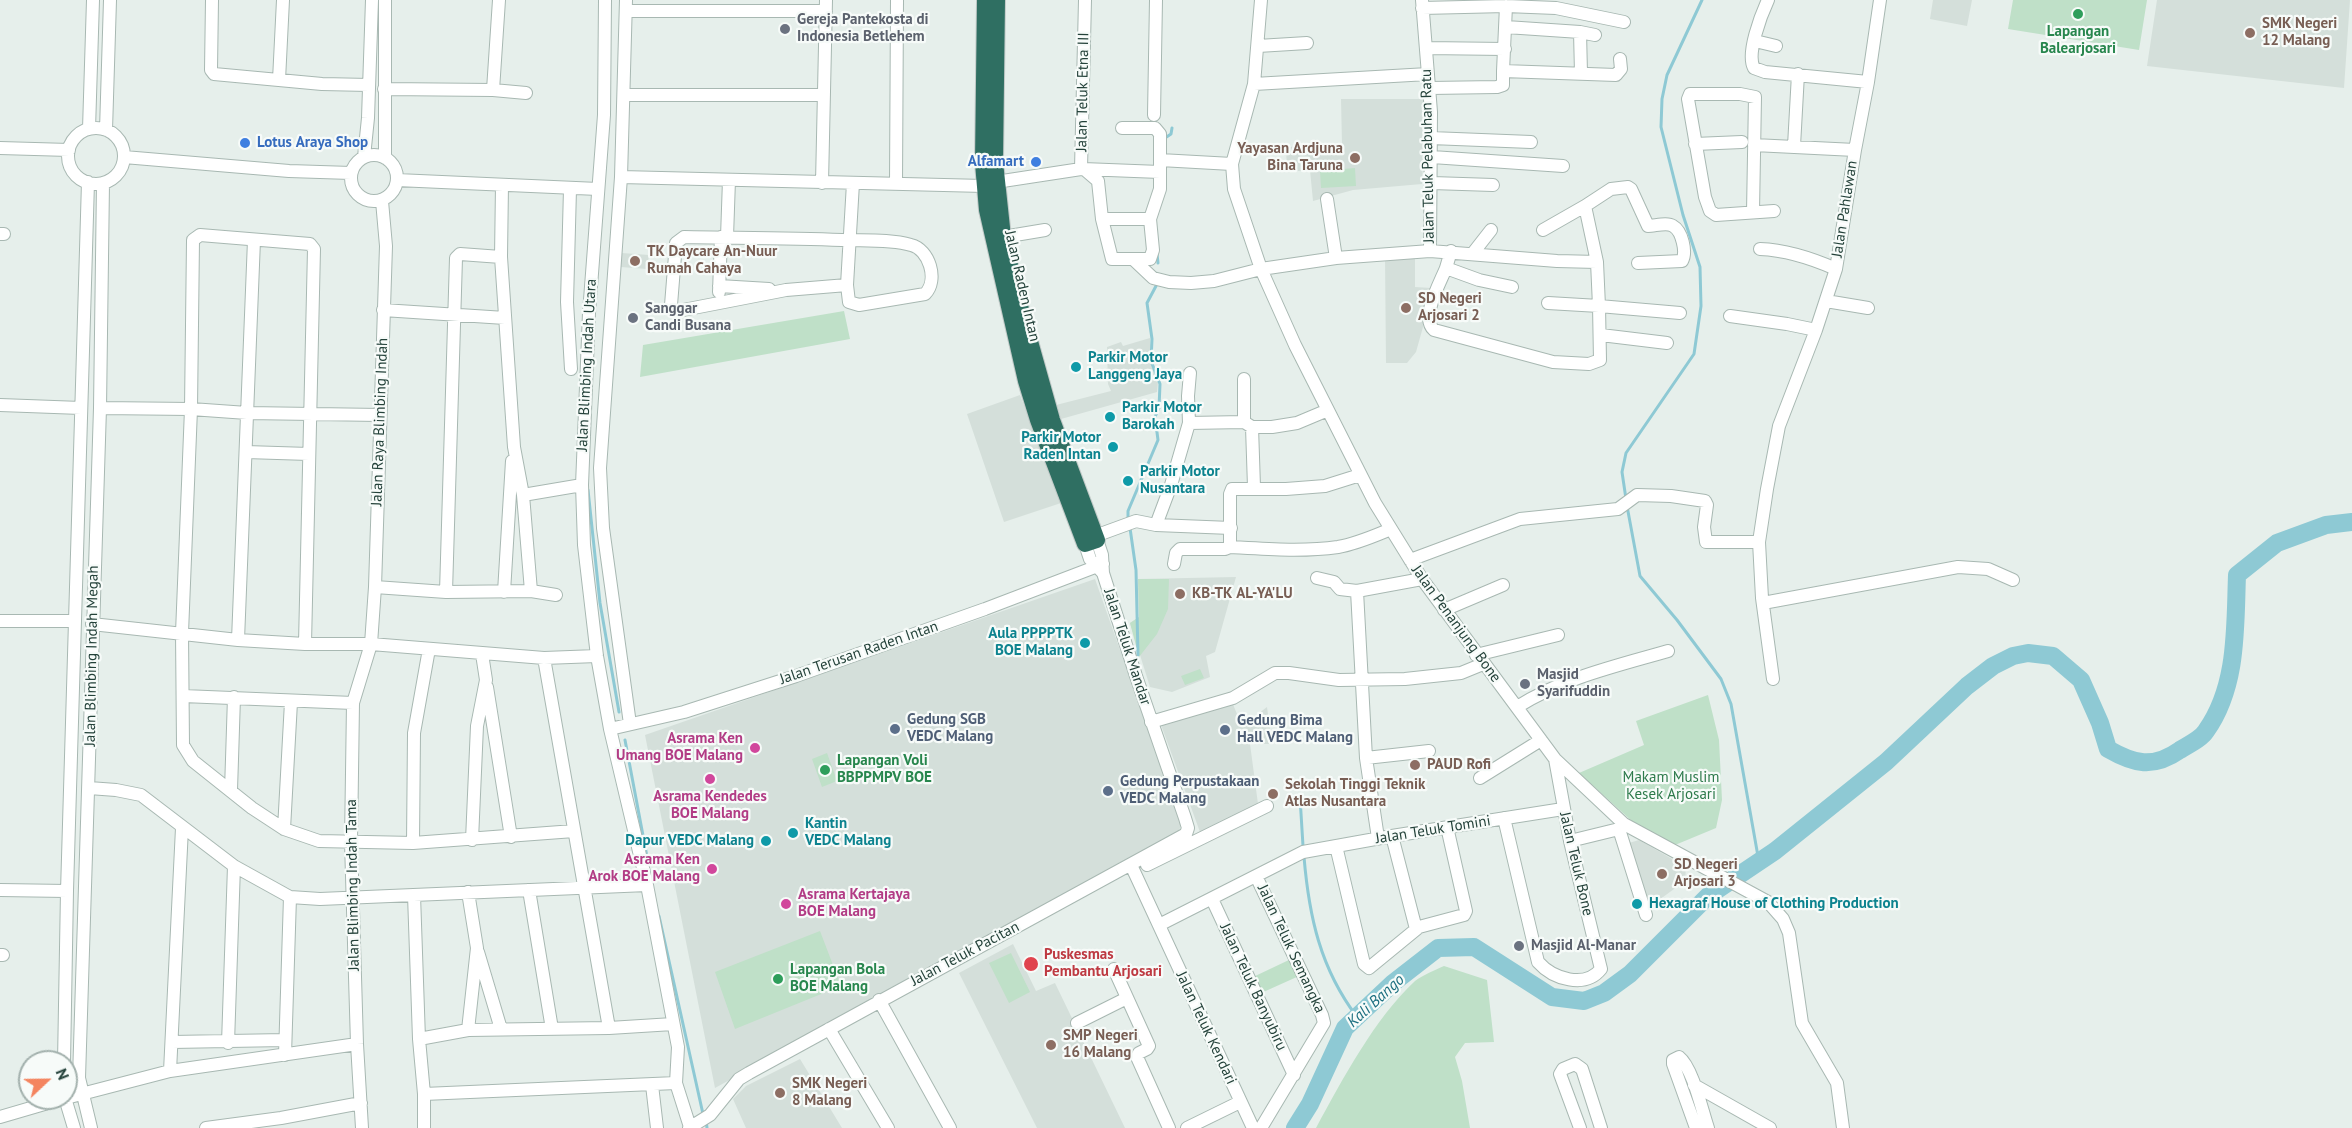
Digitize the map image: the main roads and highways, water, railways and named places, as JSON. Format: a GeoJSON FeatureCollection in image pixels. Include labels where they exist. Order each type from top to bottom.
{"type":"FeatureCollection","features":[{"type":"Feature","properties":{"kind":"highway","name":"Jalan Raden Intan"},"geometry":{"type":"LineString","coordinates":[[985,0],[990,184],[1003,286],[1039,400],[1078,510],[1093,540]]}},
{"type":"Feature","properties":{"kind":"highway","name":"Jalan Raden Intan"},"geometry":{"type":"LineString","coordinates":[[997,0],[990,184],[1004,237],[1039,400]]}},
{"type":"Feature","properties":{"kind":"waterway"},"geometry":{"type":"LineString","coordinates":[[1626,499],[1622,472],[1626,453],[1694,354],[1701,306],[1700,267],[1683,215],[1661,127],[1662,99],[1667,75],[1702,0]]}},
{"type":"Feature","properties":{"kind":"waterway"},"geometry":{"type":"LineString","coordinates":[[1165,138],[1171,134],[1172,128]]}},
{"type":"Feature","properties":{"kind":"waterway"},"geometry":{"type":"LineString","coordinates":[[1157,254],[1158,263]]}},
{"type":"Feature","properties":{"kind":"waterway"},"geometry":{"type":"LineString","coordinates":[[1128,520],[1128,511],[1158,440],[1155,417],[1159,408],[1160,384],[1151,361],[1152,339],[1147,303],[1156,286]]}},
{"type":"Feature","properties":{"kind":"waterway"},"geometry":{"type":"LineString","coordinates":[[588,490],[600,603],[619,712]]}},
{"type":"Feature","properties":{"kind":"waterway"},"geometry":{"type":"LineString","coordinates":[[1627,506],[1640,576],[1677,620],[1721,679],[1731,704],[1759,862]]}},
{"type":"Feature","properties":{"kind":"waterway","name":"Kali Bango"},"geometry":{"type":"LineString","coordinates":[[1295,1128],[1310,1104],[1345,1028],[1393,983],[1438,948],[1474,947],[1552,997],[1584,1001],[1604,993],[1630,974],[1708,896],[1775,851],[1886,762],[1967,686],[1993,666],[2013,656],[2028,653],[2053,656],[2081,680],[2100,723],[2108,749],[2135,761],[2152,762],[2170,756],[2204,734],[2224,695],[2233,656],[2237,575],[2277,543],[2326,525],[2352,522]]}},
{"type":"Feature","properties":{"kind":"waterway"},"geometry":{"type":"LineString","coordinates":[[1130,528],[1136,570],[1138,655]]}},
{"type":"Feature","properties":{"kind":"waterway"},"geometry":{"type":"LineString","coordinates":[[625,740],[648,862]]}},
{"type":"Feature","properties":{"kind":"waterway"},"geometry":{"type":"LineString","coordinates":[[1300,797],[1303,846]]}},
{"type":"Feature","properties":{"kind":"waterway","name":"Kali Bango"},"geometry":{"type":"LineString","coordinates":[[1304,857],[1313,921],[1325,960],[1344,998],[1357,1017]]}},
{"type":"Feature","properties":{"kind":"waterway"},"geometry":{"type":"LineString","coordinates":[[659,916],[703,1114]]}},
{"type":"Feature","properties":{"kind":"waterway"},"geometry":{"type":"LineString","coordinates":[[706,1120],[707,1128]]}},
{"type":"Feature","properties":{"kind":"place","name":"Lapangan Balearjosari"},"geometry":{"type":"Point","coordinates":[2078,14]}},
{"type":"Feature","properties":{"kind":"place","name":"Gereja Pantekosta di Indonesia Betlehem"},"geometry":{"type":"Point","coordinates":[785,29]}},
{"type":"Feature","properties":{"kind":"place","name":"SMK Negeri 12 Malang"},"geometry":{"type":"Point","coordinates":[2250,33]}},
{"type":"Feature","properties":{"kind":"place","name":"Lotus Araya Shop"},"geometry":{"type":"Point","coordinates":[245,143]}},
{"type":"Feature","properties":{"kind":"place","name":"Yayasan Ardjuna Bina Taruna"},"geometry":{"type":"Point","coordinates":[1355,158]}},
{"type":"Feature","properties":{"kind":"place","name":"Alfamart"},"geometry":{"type":"Point","coordinates":[1036,162]}},
{"type":"Feature","properties":{"kind":"place","name":"TK Daycare An-Nuur Rumah Cahaya"},"geometry":{"type":"Point","coordinates":[635,261]}},
{"type":"Feature","properties":{"kind":"place","name":"SD Negeri Arjosari 2"},"geometry":{"type":"Point","coordinates":[1406,308]}},
{"type":"Feature","properties":{"kind":"place","name":"Sanggar Candi Busana"},"geometry":{"type":"Point","coordinates":[633,318]}},
{"type":"Feature","properties":{"kind":"place","name":"Parkir Motor Langgeng Jaya"},"geometry":{"type":"Point","coordinates":[1076,367]}},
{"type":"Feature","properties":{"kind":"place","name":"Parkir Motor Barokah"},"geometry":{"type":"Point","coordinates":[1110,417]}},
{"type":"Feature","properties":{"kind":"place","name":"Parkir Motor Raden Intan"},"geometry":{"type":"Point","coordinates":[1113,447]}},
{"type":"Feature","properties":{"kind":"place","name":"Parkir Motor Nusantara"},"geometry":{"type":"Point","coordinates":[1128,481]}},
{"type":"Feature","properties":{"kind":"place","name":"KB-TK AL-YA'LU"},"geometry":{"type":"Point","coordinates":[1180,594]}},
{"type":"Feature","properties":{"kind":"place","name":"Aula PPPPTK BOE Malang"},"geometry":{"type":"Point","coordinates":[1085,643]}},
{"type":"Feature","properties":{"kind":"place","name":"Masjid Syarifuddin"},"geometry":{"type":"Point","coordinates":[1525,684]}},
{"type":"Feature","properties":{"kind":"place","name":"Gedung SGB VEDC Malang"},"geometry":{"type":"Point","coordinates":[895,729]}},
{"type":"Feature","properties":{"kind":"place","name":"Gedung Bima Hall VEDC Malang"},"geometry":{"type":"Point","coordinates":[1225,730]}},
{"type":"Feature","properties":{"kind":"place","name":"Asrama Ken Umang BOE Malang"},"geometry":{"type":"Point","coordinates":[755,748]}},
{"type":"Feature","properties":{"kind":"place","name":"PAUD Rofi"},"geometry":{"type":"Point","coordinates":[1415,765]}},
{"type":"Feature","properties":{"kind":"place","name":"Lapangan Voli BBPPMPV BOE"},"geometry":{"type":"Point","coordinates":[825,770]}},
{"type":"Feature","properties":{"kind":"place","name":"Asrama Kendedes BOE Malang"},"geometry":{"type":"Point","coordinates":[710,779]}},
{"type":"Feature","properties":{"kind":"place","name":"Gedung Perpustakaan VEDC Malang"},"geometry":{"type":"Point","coordinates":[1108,791]}},
{"type":"Feature","properties":{"kind":"place","name":"Sekolah Tinggi Teknik Atlas Nusantara"},"geometry":{"type":"Point","coordinates":[1273,794]}},
{"type":"Feature","properties":{"kind":"place","name":"Kantin VEDC Malang"},"geometry":{"type":"Point","coordinates":[793,833]}},
{"type":"Feature","properties":{"kind":"place","name":"Dapur VEDC Malang"},"geometry":{"type":"Point","coordinates":[766,841]}},
{"type":"Feature","properties":{"kind":"place","name":"Asrama Ken Arok BOE Malang"},"geometry":{"type":"Point","coordinates":[712,869]}},
{"type":"Feature","properties":{"kind":"place","name":"SD Negeri Arjosari 3"},"geometry":{"type":"Point","coordinates":[1662,874]}},
{"type":"Feature","properties":{"kind":"place","name":"Asrama Kertajaya BOE Malang"},"geometry":{"type":"Point","coordinates":[786,904]}},
{"type":"Feature","properties":{"kind":"place","name":"Hexagraf House of Clothing Production"},"geometry":{"type":"Point","coordinates":[1637,904]}},
{"type":"Feature","properties":{"kind":"place","name":"Masjid Al-Manar"},"geometry":{"type":"Point","coordinates":[1519,946]}},
{"type":"Feature","properties":{"kind":"place","name":"Puskesmas Pembantu Arjosari"},"geometry":{"type":"Point","coordinates":[1031,964]}},
{"type":"Feature","properties":{"kind":"place","name":"Lapangan Bola BOE Malang"},"geometry":{"type":"Point","coordinates":[778,979]}},
{"type":"Feature","properties":{"kind":"place","name":"SMP Negeri 16 Malang"},"geometry":{"type":"Point","coordinates":[1051,1045]}},
{"type":"Feature","properties":{"kind":"place","name":"SMK Negeri 8 Malang"},"geometry":{"type":"Point","coordinates":[780,1093]}},
{"type":"Feature","properties":{"kind":"park label","name":"Makam Muslim Kesek Arjosari"},"geometry":{"type":"Point","coordinates":[1671,786]}}]}
